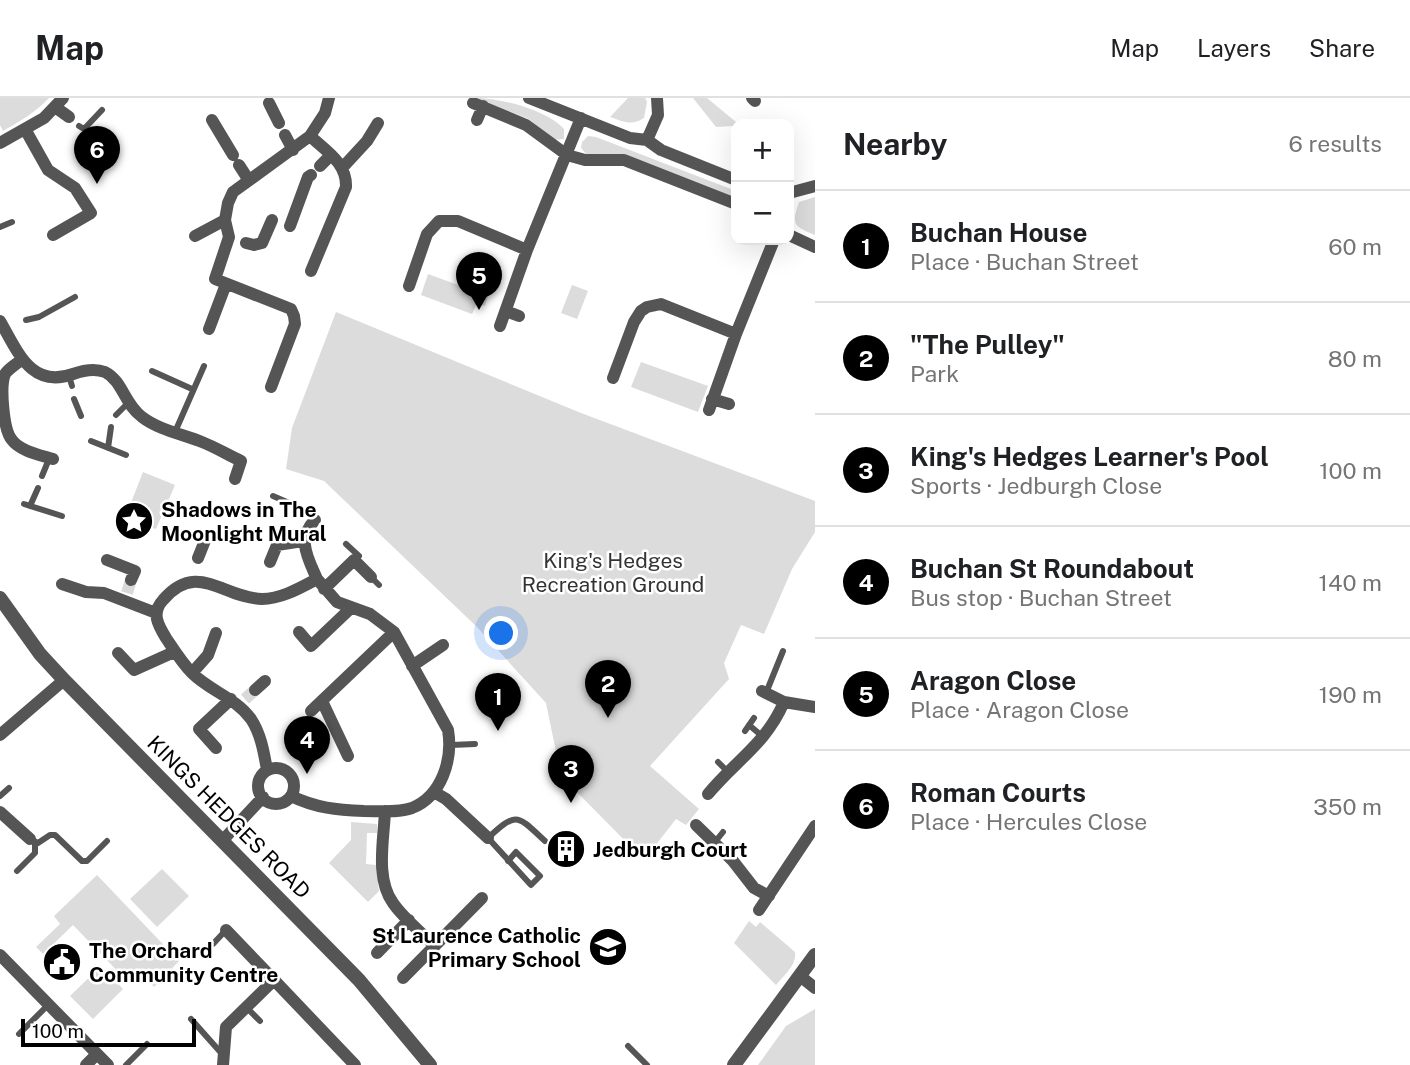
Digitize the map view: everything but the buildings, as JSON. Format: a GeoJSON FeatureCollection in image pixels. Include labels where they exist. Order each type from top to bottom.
{"type":"FeatureCollection","features":[{"type":"Feature","properties":{"kind":"street"},"geometry":{"type":"LineString","coordinates":[[272,220],[262,243],[254,246],[237,239],[225,220],[233,192],[310,136],[325,113],[329,98]]}},
{"type":"Feature","properties":{"kind":"street"},"geometry":{"type":"LineString","coordinates":[[528,98],[630,138],[648,140],[661,150],[731,178]]}},
{"type":"Feature","properties":{"kind":"street"},"geometry":{"type":"LineString","coordinates":[[648,140],[658,115],[657,98]]}},
{"type":"Feature","properties":{"kind":"street"},"geometry":{"type":"LineString","coordinates":[[0,143],[44,118],[59,103],[69,117]]}},
{"type":"Feature","properties":{"kind":"street"},"geometry":{"type":"LineString","coordinates":[[269,103],[293,150]]}},
{"type":"Feature","properties":{"kind":"street"},"geometry":{"type":"LineString","coordinates":[[477,120],[478,104],[526,125],[567,155],[585,160],[624,160],[731,202]]}},
{"type":"Feature","properties":{"kind":"street"},"geometry":{"type":"LineString","coordinates":[[500,326],[527,250],[581,118]]}},
{"type":"Feature","properties":{"kind":"street"},"geometry":{"type":"LineString","coordinates":[[212,120],[248,179]]}},
{"type":"Feature","properties":{"kind":"street"},"geometry":{"type":"LineString","coordinates":[[343,167],[367,141],[378,123]]}},
{"type":"Feature","properties":{"kind":"street"},"geometry":{"type":"LineString","coordinates":[[25,129],[48,170],[75,188],[91,213],[53,235]]}},
{"type":"Feature","properties":{"kind":"street"},"geometry":{"type":"LineString","coordinates":[[310,136],[343,167],[346,176],[346,187],[311,271]]}},
{"type":"Feature","properties":{"kind":"street"},"geometry":{"type":"LineString","coordinates":[[290,226],[315,171],[331,155]]}},
{"type":"Feature","properties":{"kind":"street"},"geometry":{"type":"LineString","coordinates":[[794,192],[815,186]]}},
{"type":"Feature","properties":{"kind":"street"},"geometry":{"type":"LineString","coordinates":[[195,236],[225,220]]}},
{"type":"Feature","properties":{"kind":"street"},"geometry":{"type":"LineString","coordinates":[[414,283],[427,234],[439,221],[458,221],[527,250]]}},
{"type":"Feature","properties":{"kind":"street"},"geometry":{"type":"LineString","coordinates":[[794,237],[815,247]]}},
{"type":"Feature","properties":{"kind":"street"},"geometry":{"type":"LineString","coordinates":[[237,239],[215,279],[291,309],[295,316],[295,324],[271,387]]}},
{"type":"Feature","properties":{"kind":"street"},"geometry":{"type":"LineString","coordinates":[[729,404],[711,404],[772,245]]}},
{"type":"Feature","properties":{"kind":"street"},"geometry":{"type":"LineString","coordinates":[[209,329],[226,284]]}},
{"type":"Feature","properties":{"kind":"street"},"geometry":{"type":"LineString","coordinates":[[613,377],[640,311],[653,304],[661,304],[678,315],[736,334]]}},
{"type":"Feature","properties":{"kind":"street"},"geometry":{"type":"LineString","coordinates":[[506,311],[519,316]]}},
{"type":"Feature","properties":{"kind":"street"},"geometry":{"type":"LineString","coordinates":[[6,326],[22,359],[45,378],[70,381],[94,370],[108,374],[120,386],[128,403],[147,421],[204,442],[241,461],[235,479]]}},
{"type":"Feature","properties":{"kind":"street"},"geometry":{"type":"LineString","coordinates":[[22,359],[4,376],[3,419],[9,436],[15,443],[51,458]]}},
{"type":"Feature","properties":{"kind":"street"},"geometry":{"type":"LineString","coordinates":[[618,364],[631,369]]}},
{"type":"Feature","properties":{"kind":"street"},"geometry":{"type":"LineString","coordinates":[[291,796],[328,810],[399,811],[414,807],[434,792],[444,771],[450,745],[448,730],[394,632],[370,614],[337,602],[321,584],[303,541],[309,526],[315,520]]}},
{"type":"Feature","properties":{"kind":"street"},"geometry":{"type":"LineString","coordinates":[[206,538],[195,569],[159,604],[157,622],[174,652],[192,673],[243,698],[256,728],[267,770]]}},
{"type":"Feature","properties":{"kind":"street"},"geometry":{"type":"LineString","coordinates":[[270,562],[278,545],[303,541]]}},
{"type":"Feature","properties":{"kind":"street"},"geometry":{"type":"LineString","coordinates":[[107,560],[135,571],[127,591]]}},
{"type":"Feature","properties":{"kind":"street"},"geometry":{"type":"LineString","coordinates":[[195,569],[211,583],[260,599],[278,597],[321,584],[354,560],[375,581]]}},
{"type":"Feature","properties":{"kind":"street"},"geometry":{"type":"LineString","coordinates":[[62,584],[76,590],[104,593],[127,591],[156,613]]}},
{"type":"Feature","properties":{"kind":"street","name":"KINGS HEDGES ROAD"},"geometry":{"type":"LineString","coordinates":[[0,598],[40,654],[359,980],[430,1065]]}},
{"type":"Feature","properties":{"kind":"street"},"geometry":{"type":"LineString","coordinates":[[299,632],[311,646],[351,608]]}},
{"type":"Feature","properties":{"kind":"street"},"geometry":{"type":"LineString","coordinates":[[311,711],[394,632]]}},
{"type":"Feature","properties":{"kind":"street"},"geometry":{"type":"LineString","coordinates":[[192,673],[208,655],[216,633]]}},
{"type":"Feature","properties":{"kind":"street"},"geometry":{"type":"LineString","coordinates":[[412,666],[443,645]]}},
{"type":"Feature","properties":{"kind":"street"},"geometry":{"type":"LineString","coordinates":[[118,653],[134,670],[174,652]]}},
{"type":"Feature","properties":{"kind":"street"},"geometry":{"type":"LineString","coordinates":[[0,735],[64,680]]}},
{"type":"Feature","properties":{"kind":"street"},"geometry":{"type":"LineString","coordinates":[[216,748],[199,729],[265,681]]}},
{"type":"Feature","properties":{"kind":"street"},"geometry":{"type":"LineString","coordinates":[[764,692],[785,702],[815,707]]}},
{"type":"Feature","properties":{"kind":"street"},"geometry":{"type":"LineString","coordinates":[[322,701],[348,756]]}},
{"type":"Feature","properties":{"kind":"street"},"geometry":{"type":"LineString","coordinates":[[708,794],[723,767],[764,737],[775,723],[785,702]]}},
{"type":"Feature","properties":{"kind":"street"},"geometry":{"type":"LineString","coordinates":[[278,768],[291,775],[294,783],[291,796],[278,804],[266,801],[258,789],[259,781],[267,770],[278,768]]}},
{"type":"Feature","properties":{"kind":"street"},"geometry":{"type":"LineString","coordinates":[[434,792],[446,799],[488,838]]}},
{"type":"Feature","properties":{"kind":"street"},"geometry":{"type":"LineString","coordinates":[[223,840],[263,797]]}},
{"type":"Feature","properties":{"kind":"street"},"geometry":{"type":"LineString","coordinates":[[385,811],[384,880],[392,902],[435,946]]}},
{"type":"Feature","properties":{"kind":"street"},"geometry":{"type":"LineString","coordinates":[[0,812],[32,841]]}},
{"type":"Feature","properties":{"kind":"street"},"geometry":{"type":"LineString","coordinates":[[696,825],[719,837],[754,888],[769,896]]}},
{"type":"Feature","properties":{"kind":"street"},"geometry":{"type":"LineString","coordinates":[[759,909],[815,826]]}},
{"type":"Feature","properties":{"kind":"street"},"geometry":{"type":"LineString","coordinates":[[403,978],[482,898]]}},
{"type":"Feature","properties":{"kind":"street"},"geometry":{"type":"LineString","coordinates":[[377,953],[409,920]]}},
{"type":"Feature","properties":{"kind":"street"},"geometry":{"type":"LineString","coordinates":[[226,930],[274,979],[333,1048],[355,1065]]}},
{"type":"Feature","properties":{"kind":"street"},"geometry":{"type":"LineString","coordinates":[[734,1065],[815,955]]}},
{"type":"Feature","properties":{"kind":"street"},"geometry":{"type":"LineString","coordinates":[[0,956],[108,1065]]}},
{"type":"Feature","properties":{"kind":"street"},"geometry":{"type":"LineString","coordinates":[[800,975],[815,988]]}},
{"type":"Feature","properties":{"kind":"street"},"geometry":{"type":"LineString","coordinates":[[225,1062],[226,1027],[274,979]]}},
{"type":"Feature","properties":{"kind":"street"},"geometry":{"type":"LineString","coordinates":[[86,1065],[97,1054]]}},
{"type":"Feature","properties":{"kind":"lane"},"geometry":{"type":"LineString","coordinates":[[79,126],[84,129],[102,110]]}},
{"type":"Feature","properties":{"kind":"lane"},"geometry":{"type":"LineString","coordinates":[[0,227],[12,222]]}},
{"type":"Feature","properties":{"kind":"lane"},"geometry":{"type":"LineString","coordinates":[[26,320],[39,317],[75,297]]}},
{"type":"Feature","properties":{"kind":"lane"},"geometry":{"type":"LineString","coordinates":[[175,433],[204,366]]}},
{"type":"Feature","properties":{"kind":"lane"},"geometry":{"type":"LineString","coordinates":[[152,371],[192,389]]}},
{"type":"Feature","properties":{"kind":"lane"},"geometry":{"type":"LineString","coordinates":[[75,399],[81,416]]}},
{"type":"Feature","properties":{"kind":"lane"},"geometry":{"type":"LineString","coordinates":[[116,415],[128,403]]}},
{"type":"Feature","properties":{"kind":"lane"},"geometry":{"type":"LineString","coordinates":[[108,447],[111,427]]}},
{"type":"Feature","properties":{"kind":"lane"},"geometry":{"type":"LineString","coordinates":[[91,441],[126,455]]}},
{"type":"Feature","properties":{"kind":"lane"},"geometry":{"type":"LineString","coordinates":[[42,477],[51,458]]}},
{"type":"Feature","properties":{"kind":"lane"},"geometry":{"type":"LineString","coordinates":[[38,488],[27,505],[62,516]]}},
{"type":"Feature","properties":{"kind":"lane"},"geometry":{"type":"LineString","coordinates":[[272,496],[303,509],[315,520]]}},
{"type":"Feature","properties":{"kind":"lane"},"geometry":{"type":"LineString","coordinates":[[346,544],[359,556],[354,560]]}},
{"type":"Feature","properties":{"kind":"lane"},"geometry":{"type":"LineString","coordinates":[[764,692],[783,651]]}},
{"type":"Feature","properties":{"kind":"lane"},"geometry":{"type":"LineString","coordinates":[[754,718],[747,728],[764,737]]}},
{"type":"Feature","properties":{"kind":"lane"},"geometry":{"type":"LineString","coordinates":[[450,745],[475,744]]}},
{"type":"Feature","properties":{"kind":"lane"},"geometry":{"type":"LineString","coordinates":[[0,796],[9,788]]}},
{"type":"Feature","properties":{"kind":"lane"},"geometry":{"type":"LineString","coordinates":[[508,861],[516,852],[540,876],[531,885],[508,861],[488,838],[508,820],[524,822],[545,841]]}},
{"type":"Feature","properties":{"kind":"lane"},"geometry":{"type":"LineString","coordinates":[[17,871],[35,853],[32,841],[55,835],[85,862],[107,841]]}},
{"type":"Feature","properties":{"kind":"lane"},"geometry":{"type":"LineString","coordinates":[[213,944],[226,930]]}},
{"type":"Feature","properties":{"kind":"lane"},"geometry":{"type":"LineString","coordinates":[[19,1034],[49,1004]]}},
{"type":"Feature","properties":{"kind":"lane"},"geometry":{"type":"LineString","coordinates":[[246,1007],[260,1021]]}},
{"type":"Feature","properties":{"kind":"lane"},"geometry":{"type":"LineString","coordinates":[[191,1019],[225,1062]]}},
{"type":"Feature","properties":{"kind":"lane"},"geometry":{"type":"LineString","coordinates":[[126,1065],[147,1044]]}},
{"type":"Feature","properties":{"kind":"lane"},"geometry":{"type":"LineString","coordinates":[[628,1046],[647,1065]]}},
{"type":"Feature","properties":{"kind":"green space"},"geometry":{"type":"Polygon","coordinates":[[[0,98],[49,98],[3,131],[0,125],[0,98]]]}},
{"type":"Feature","properties":{"kind":"green space"},"geometry":{"type":"Polygon","coordinates":[[[475,98],[510,103],[547,116],[564,129],[564,139],[552,140],[529,119],[475,98]]]}},
{"type":"Feature","properties":{"kind":"green space"},"geometry":{"type":"Polygon","coordinates":[[[628,98],[645,98],[647,102],[644,118],[632,123],[610,117],[628,98]]]}},
{"type":"Feature","properties":{"kind":"green space"},"geometry":{"type":"Polygon","coordinates":[[[693,98],[707,98],[732,119],[731,126],[716,127],[693,98]]]}},
{"type":"Feature","properties":{"kind":"green space"},"geometry":{"type":"Polygon","coordinates":[[[588,136],[596,137],[731,189],[731,198],[586,154],[581,148],[582,142],[588,136]]]}},
{"type":"Feature","properties":{"kind":"green space"},"geometry":{"type":"Polygon","coordinates":[[[815,197],[815,235],[799,227],[795,216],[799,202],[815,197]]]}},
{"type":"Feature","properties":{"kind":"green space"},"geometry":{"type":"Polygon","coordinates":[[[428,274],[488,296],[485,306],[477,303],[472,314],[421,295],[428,274]]]}},
{"type":"Feature","properties":{"kind":"green space"},"geometry":{"type":"Polygon","coordinates":[[[572,285],[588,291],[577,319],[561,313],[572,285]]]}},
{"type":"Feature","properties":{"kind":"green space","name":"King's Hedges Recreation Ground"},"geometry":{"type":"Polygon","coordinates":[[[336,312],[581,413],[815,501],[815,532],[792,569],[764,634],[741,625],[724,663],[729,679],[650,766],[699,809],[686,825],[676,819],[644,860],[561,776],[546,703],[477,627],[324,481],[286,469],[292,428],[336,312]]]}},
{"type":"Feature","properties":{"kind":"green space"},"geometry":{"type":"Polygon","coordinates":[[[641,362],[708,386],[698,412],[631,387],[641,362]]]}},
{"type":"Feature","properties":{"kind":"green space"},"geometry":{"type":"Polygon","coordinates":[[[143,472],[175,485],[156,529],[125,518],[143,472]]]}},
{"type":"Feature","properties":{"kind":"green space"},"geometry":{"type":"Polygon","coordinates":[[[351,822],[377,824],[377,833],[367,833],[366,864],[376,865],[379,891],[368,902],[329,863],[351,840],[351,822]]]}},
{"type":"Feature","properties":{"kind":"green space"},"geometry":{"type":"Polygon","coordinates":[[[162,869],[189,896],[157,927],[130,899],[162,869]]]}},
{"type":"Feature","properties":{"kind":"green space"},"geometry":{"type":"Polygon","coordinates":[[[97,875],[179,961],[154,987],[138,970],[129,983],[73,925],[43,954],[36,947],[60,924],[54,916],[97,875]]]}},
{"type":"Feature","properties":{"kind":"green space"},"geometry":{"type":"Polygon","coordinates":[[[749,921],[756,927],[760,922],[795,952],[792,966],[776,985],[734,943],[749,921]]]}},
{"type":"Feature","properties":{"kind":"green space"},"geometry":{"type":"Polygon","coordinates":[[[101,966],[123,989],[93,1019],[70,996],[101,966]]]}},
{"type":"Feature","properties":{"kind":"green space"},"geometry":{"type":"Polygon","coordinates":[[[815,1009],[815,1065],[758,1065],[786,1026],[815,1009]]]}},
{"type":"Feature","properties":{"kind":"tunnel"},"geometry":{"type":"LineString","coordinates":[[127,593],[131,580]]}},
{"type":"Feature","properties":{"kind":"tunnel"},"geometry":{"type":"LineString","coordinates":[[245,699],[255,690]]}},
{"type":"Feature","properties":{"kind":"place","name":"Roman Courts"},"geometry":{"type":"Point","coordinates":[97,184]}},
{"type":"Feature","properties":{"kind":"place","name":"Aragon Close"},"geometry":{"type":"Point","coordinates":[479,310]}},
{"type":"Feature","properties":{"kind":"place","name":"Shadows in The Moonlight Mural"},"geometry":{"type":"Point","coordinates":[134,521]}},
{"type":"Feature","properties":{"kind":"place","name":"\"The Pulley\""},"geometry":{"type":"Point","coordinates":[608,718]}},
{"type":"Feature","properties":{"kind":"place","name":"Buchan House"},"geometry":{"type":"Point","coordinates":[498,731]}},
{"type":"Feature","properties":{"kind":"place","name":"Buchan St Roundabout"},"geometry":{"type":"Point","coordinates":[307,774]}},
{"type":"Feature","properties":{"kind":"place","name":"King's Hedges Learner's Pool"},"geometry":{"type":"Point","coordinates":[571,803]}},
{"type":"Feature","properties":{"kind":"place","name":"Jedburgh Court"},"geometry":{"type":"Point","coordinates":[566,849]}},
{"type":"Feature","properties":{"kind":"place","name":"St Laurence Catholic Primary School"},"geometry":{"type":"Point","coordinates":[608,947]}},
{"type":"Feature","properties":{"kind":"place","name":"The Orchard Community Centre"},"geometry":{"type":"Point","coordinates":[62,962]}}]}
